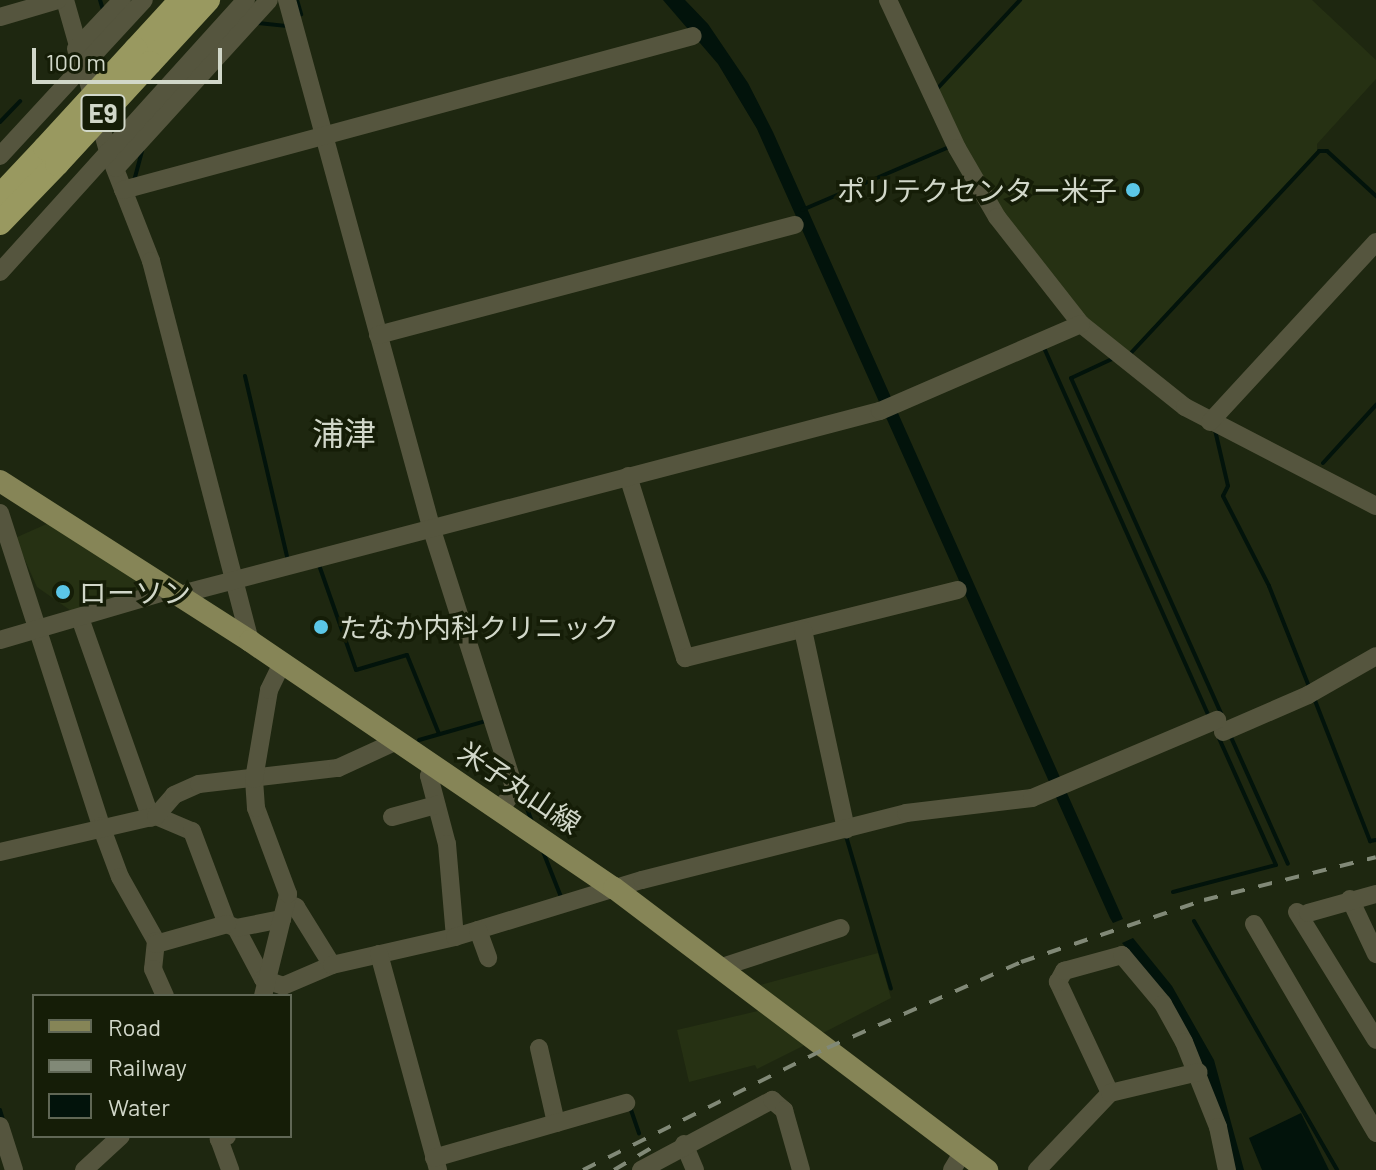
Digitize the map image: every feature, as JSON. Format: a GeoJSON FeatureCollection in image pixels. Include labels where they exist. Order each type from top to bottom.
{"type":"FeatureCollection","features":[{"type":"Feature","properties":{"kind":"highway","name":"E9"},"geometry":{"type":"LineString","coordinates":[[143,56],[181,0]]}},
{"type":"Feature","properties":{"kind":"highway","name":"E9"},"geometry":{"type":"LineString","coordinates":[[0,223],[51,156],[143,56],[208,0]]}},
{"type":"Feature","properties":{"kind":"highway","name":"E9"},"geometry":{"type":"LineString","coordinates":[[0,196],[51,156]]}},
{"type":"Feature","properties":{"kind":"main road","name":"米子丸山線"},"geometry":{"type":"LineString","coordinates":[[0,481],[250,641],[614,888],[719,968],[958,1161],[987,1170]]}},
{"type":"Feature","properties":{"kind":"street"},"geometry":{"type":"LineString","coordinates":[[0,17],[58,0]]}},
{"type":"Feature","properties":{"kind":"street"},"geometry":{"type":"LineString","coordinates":[[65,0],[81,68],[108,151],[151,261],[250,641]]}},
{"type":"Feature","properties":{"kind":"street"},"geometry":{"type":"LineString","coordinates":[[76,49],[122,0]]}},
{"type":"Feature","properties":{"kind":"street"},"geometry":{"type":"LineString","coordinates":[[0,156],[144,0]]}},
{"type":"Feature","properties":{"kind":"street"},"geometry":{"type":"LineString","coordinates":[[0,272],[246,0]]}},
{"type":"Feature","properties":{"kind":"street"},"geometry":{"type":"LineString","coordinates":[[116,168],[269,0]]}},
{"type":"Feature","properties":{"kind":"street"},"geometry":{"type":"LineString","coordinates":[[287,0],[432,530],[515,790],[500,809]]}},
{"type":"Feature","properties":{"kind":"street"},"geometry":{"type":"LineString","coordinates":[[888,0],[957,148],[997,217],[1078,326],[1160,391],[1210,422],[1376,506]]}},
{"type":"Feature","properties":{"kind":"street"},"geometry":{"type":"LineString","coordinates":[[123,190],[693,36]]}},
{"type":"Feature","properties":{"kind":"street"},"geometry":{"type":"LineString","coordinates":[[378,335],[795,225]]}},
{"type":"Feature","properties":{"kind":"street"},"geometry":{"type":"LineString","coordinates":[[1210,422],[1376,242]]}},
{"type":"Feature","properties":{"kind":"street"},"geometry":{"type":"LineString","coordinates":[[0,640],[432,530],[888,408],[1078,326]]}},
{"type":"Feature","properties":{"kind":"street"},"geometry":{"type":"LineString","coordinates":[[628,476],[685,658],[958,590]]}},
{"type":"Feature","properties":{"kind":"street"},"geometry":{"type":"LineString","coordinates":[[0,513],[101,826],[120,877],[156,944],[153,969],[164,994]]}},
{"type":"Feature","properties":{"kind":"street"},"geometry":{"type":"LineString","coordinates":[[80,618],[153,817]]}},
{"type":"Feature","properties":{"kind":"street"},"geometry":{"type":"LineString","coordinates":[[803,630],[846,829]]}},
{"type":"Feature","properties":{"kind":"street"},"geometry":{"type":"LineString","coordinates":[[266,988],[283,986],[332,965],[455,937],[614,888],[906,813],[1021,800],[1308,695],[1376,656]]}},
{"type":"Feature","properties":{"kind":"street"},"geometry":{"type":"LineString","coordinates":[[266,988],[285,911],[287,886],[256,808],[254,779],[269,690],[282,663]]}},
{"type":"Feature","properties":{"kind":"street"},"geometry":{"type":"LineString","coordinates":[[153,817],[174,795],[199,784],[338,768],[397,741]]}},
{"type":"Feature","properties":{"kind":"street"},"geometry":{"type":"LineString","coordinates":[[434,766],[429,776],[447,844],[455,937]]}},
{"type":"Feature","properties":{"kind":"street"},"geometry":{"type":"LineString","coordinates":[[392,817],[436,805]]}},
{"type":"Feature","properties":{"kind":"street"},"geometry":{"type":"LineString","coordinates":[[0,852],[101,826],[153,817],[192,831],[232,926],[266,988]]}},
{"type":"Feature","properties":{"kind":"street"},"geometry":{"type":"LineString","coordinates":[[1376,894],[1302,913],[1376,1040]]}},
{"type":"Feature","properties":{"kind":"street"},"geometry":{"type":"LineString","coordinates":[[1350,899],[1376,954]]}},
{"type":"Feature","properties":{"kind":"street"},"geometry":{"type":"LineString","coordinates":[[156,944],[296,907],[332,965]]}},
{"type":"Feature","properties":{"kind":"street"},"geometry":{"type":"LineString","coordinates":[[1254,924],[1376,1133]]}},
{"type":"Feature","properties":{"kind":"street"},"geometry":{"type":"LineString","coordinates":[[719,968],[841,928]]}},
{"type":"Feature","properties":{"kind":"street"},"geometry":{"type":"LineString","coordinates":[[478,930],[488,958]]}},
{"type":"Feature","properties":{"kind":"street"},"geometry":{"type":"LineString","coordinates":[[379,954],[436,1164],[626,1103]]}},
{"type":"Feature","properties":{"kind":"street"},"geometry":{"type":"LineString","coordinates":[[1110,1093],[1058,982],[1064,971],[1112,955],[1129,960],[1163,1004],[1199,1072],[1227,1170]]}},
{"type":"Feature","properties":{"kind":"street"},"geometry":{"type":"LineString","coordinates":[[1357,1009],[1376,1001]]}},
{"type":"Feature","properties":{"kind":"street"},"geometry":{"type":"LineString","coordinates":[[539,1048],[556,1123]]}},
{"type":"Feature","properties":{"kind":"street"},"geometry":{"type":"LineString","coordinates":[[1037,1170],[1110,1093],[1199,1072]]}},
{"type":"Feature","properties":{"kind":"street"},"geometry":{"type":"LineString","coordinates":[[641,1170],[684,1144],[776,1101],[784,1110],[801,1170]]}},
{"type":"Feature","properties":{"kind":"street"},"geometry":{"type":"LineString","coordinates":[[0,1126],[14,1170]]}},
{"type":"Feature","properties":{"kind":"street"},"geometry":{"type":"LineString","coordinates":[[84,1170],[119,1138]]}},
{"type":"Feature","properties":{"kind":"street"},"geometry":{"type":"LineString","coordinates":[[222,1138],[219,1139],[230,1170]]}},
{"type":"Feature","properties":{"kind":"street"},"geometry":{"type":"LineString","coordinates":[[684,1144],[695,1170]]}},
{"type":"Feature","properties":{"kind":"shaded area","name":"ポリテクセンター米子"},"geometry":{"type":"Polygon","coordinates":[[[1022,0],[1312,0],[1376,60],[1376,79],[1317,144],[1317,151],[1125,357],[1089,327],[1026,254],[935,93],[1022,0]]]}},
{"type":"Feature","properties":{"kind":"shaded area"},"geometry":{"type":"Polygon","coordinates":[[[51,522],[154,588],[77,615],[37,587],[15,538],[51,522]]]}},
{"type":"Feature","properties":{"kind":"shaded area"},"geometry":{"type":"Polygon","coordinates":[[[878,953],[891,998],[821,1034],[760,985],[878,953]]]}},
{"type":"Feature","properties":{"kind":"shaded area"},"geometry":{"type":"Polygon","coordinates":[[[762,1010],[807,1044],[757,1069],[755,1065],[689,1082],[677,1030],[762,1010]]]}},
{"type":"Feature","properties":{"kind":"water"},"geometry":{"type":"Polygon","coordinates":[[[663,0],[685,0],[708,24],[748,83],[773,132],[1123,919],[1113,923],[1110,918],[757,129],[718,64],[663,0]]]}},
{"type":"Feature","properties":{"kind":"water"},"geometry":{"type":"Polygon","coordinates":[[[1133,938],[1172,986],[1214,1060],[1244,1170],[1233,1170],[1207,1074],[1143,968],[1122,943],[1133,938]]]}},
{"type":"Feature","properties":{"kind":"water"},"geometry":{"type":"Polygon","coordinates":[[[1301,1113],[1329,1170],[1262,1170],[1249,1138],[1301,1113]]]}},
{"type":"Feature","properties":{"kind":"waterway"},"geometry":{"type":"LineString","coordinates":[[100,0],[103,10]]}},
{"type":"Feature","properties":{"kind":"waterway"},"geometry":{"type":"LineString","coordinates":[[297,0],[301,14]]}},
{"type":"Feature","properties":{"kind":"waterway"},"geometry":{"type":"LineString","coordinates":[[937,89],[1020,0]]}},
{"type":"Feature","properties":{"kind":"waterway"},"geometry":{"type":"LineString","coordinates":[[258,23],[288,26]]}},
{"type":"Feature","properties":{"kind":"waterway"},"geometry":{"type":"LineString","coordinates":[[0,122],[20,101]]}},
{"type":"Feature","properties":{"kind":"waterway"},"geometry":{"type":"LineString","coordinates":[[802,210],[949,147]]}},
{"type":"Feature","properties":{"kind":"waterway"},"geometry":{"type":"LineString","coordinates":[[134,181],[142,151]]}},
{"type":"Feature","properties":{"kind":"waterway"},"geometry":{"type":"LineString","coordinates":[[1319,151],[1327,151],[1376,196]]}},
{"type":"Feature","properties":{"kind":"waterway"},"geometry":{"type":"LineString","coordinates":[[1130,354],[1319,151]]}},
{"type":"Feature","properties":{"kind":"waterway"},"geometry":{"type":"LineString","coordinates":[[1045,350],[1209,716]]}},
{"type":"Feature","properties":{"kind":"waterway"},"geometry":{"type":"LineString","coordinates":[[1112,359],[1071,378],[1221,714]]}},
{"type":"Feature","properties":{"kind":"waterway"},"geometry":{"type":"LineString","coordinates":[[245,376],[288,561]]}},
{"type":"Feature","properties":{"kind":"waterway"},"geometry":{"type":"LineString","coordinates":[[1323,463],[1376,405]]}},
{"type":"Feature","properties":{"kind":"waterway"},"geometry":{"type":"LineString","coordinates":[[1215,430],[1228,486],[1223,496],[1269,586],[1310,689]]}},
{"type":"Feature","properties":{"kind":"waterway"},"geometry":{"type":"LineString","coordinates":[[319,565],[356,670],[407,655],[439,734]]}},
{"type":"Feature","properties":{"kind":"waterway"},"geometry":{"type":"LineString","coordinates":[[1314,698],[1370,841],[1376,840]]}},
{"type":"Feature","properties":{"kind":"waterway"},"geometry":{"type":"LineString","coordinates":[[419,740],[486,721]]}},
{"type":"Feature","properties":{"kind":"waterway"},"geometry":{"type":"LineString","coordinates":[[1230,735],[1288,864]]}},
{"type":"Feature","properties":{"kind":"waterway"},"geometry":{"type":"LineString","coordinates":[[1173,892],[1276,865],[1219,738]]}},
{"type":"Feature","properties":{"kind":"waterway"},"geometry":{"type":"LineString","coordinates":[[521,793],[532,822]]}},
{"type":"Feature","properties":{"kind":"waterway"},"geometry":{"type":"LineString","coordinates":[[846,836],[891,989]]}},
{"type":"Feature","properties":{"kind":"waterway"},"geometry":{"type":"LineString","coordinates":[[542,849],[561,897]]}},
{"type":"Feature","properties":{"kind":"waterway"},"geometry":{"type":"LineString","coordinates":[[1194,921],[1337,1170]]}},
{"type":"Feature","properties":{"kind":"waterway"},"geometry":{"type":"LineString","coordinates":[[630,1107],[639,1133]]}},
{"type":"Feature","properties":{"kind":"waterway"},"geometry":{"type":"LineString","coordinates":[[0,1110],[4,1123]]}},
{"type":"Feature","properties":{"kind":"railway"},"geometry":{"type":"LineString","coordinates":[[583,1170],[827,1048],[1021,962],[1204,900],[1376,857]]}},
{"type":"Feature","properties":{"kind":"railway"},"geometry":{"type":"LineString","coordinates":[[614,1170],[658,1144]]}},
{"type":"Feature","properties":{"kind":"place","name":"ポリテクセンター米子"},"geometry":{"type":"Point","coordinates":[1133,190]}},
{"type":"Feature","properties":{"kind":"place","name":"ローソン"},"geometry":{"type":"Point","coordinates":[63,592]}},
{"type":"Feature","properties":{"kind":"place","name":"たなか内科クリニック"},"geometry":{"type":"Point","coordinates":[321,627]}},
{"type":"Feature","properties":{"kind":"district","name":"浦津"},"geometry":{"type":"Point","coordinates":[344,432]}}]}
